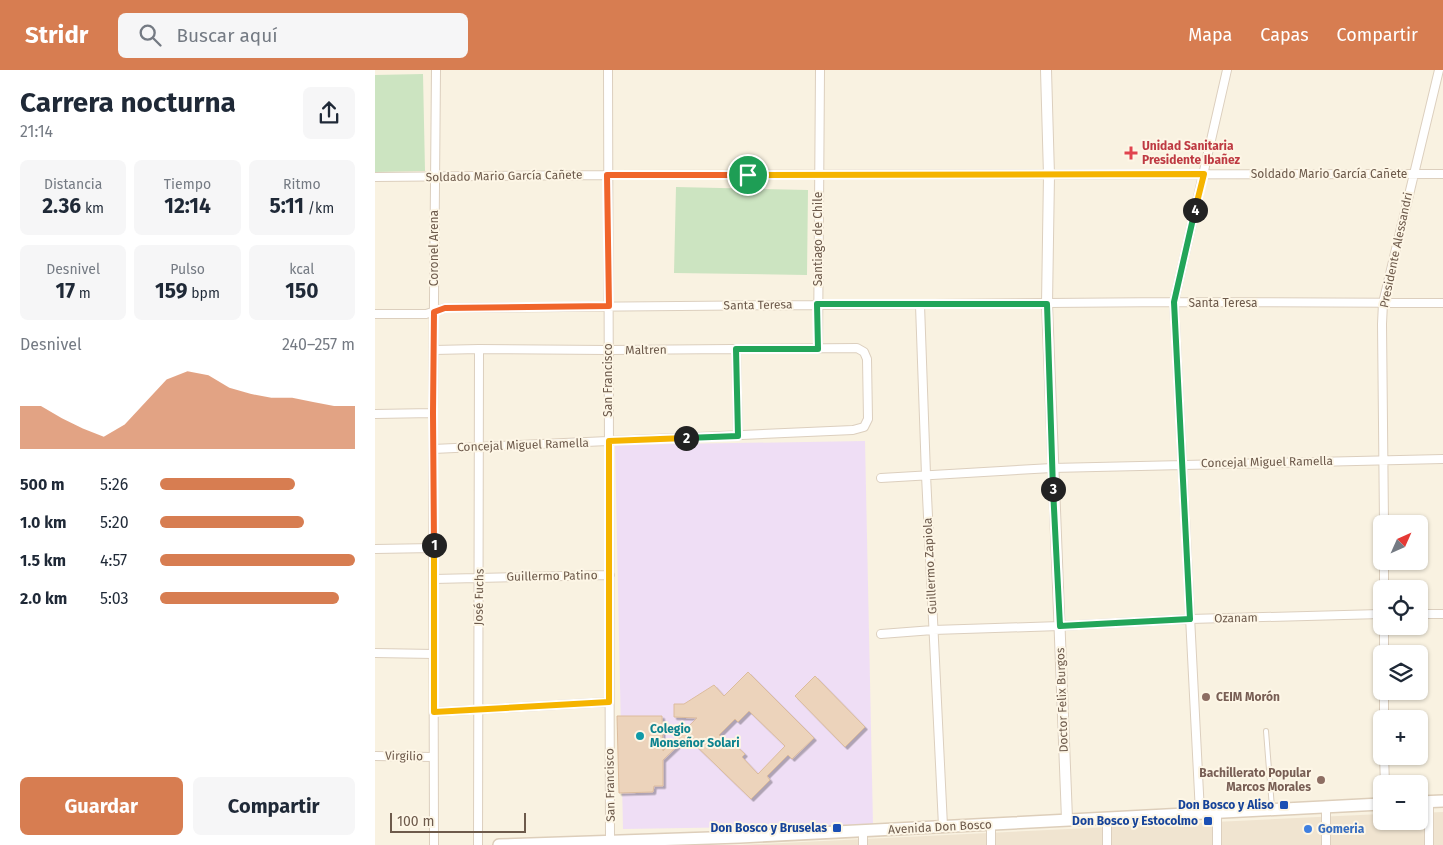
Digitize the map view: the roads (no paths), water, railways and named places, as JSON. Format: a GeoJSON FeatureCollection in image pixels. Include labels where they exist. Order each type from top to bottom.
{"type":"FeatureCollection","features":[{"type":"Feature","properties":{"kind":"main road"},"geometry":{"type":"LineString","coordinates":[[1428,802],[1443,801]]}},
{"type":"Feature","properties":{"kind":"main road","name":"Avenida Don Bosco"},"geometry":{"type":"LineString","coordinates":[[499,845],[563,844],[610,840],[634,843],[740,841],[943,826],[1373,804]]}},
{"type":"Feature","properties":{"kind":"street","name":"Coronel Arena"},"geometry":{"type":"LineString","coordinates":[[433,845],[435,70]]}},
{"type":"Feature","properties":{"kind":"street","name":"San Francisco"},"geometry":{"type":"LineString","coordinates":[[608,70],[610,840]]}},
{"type":"Feature","properties":{"kind":"street","name":"Santiago de Chile"},"geometry":{"type":"LineString","coordinates":[[818,349],[820,70]]}},
{"type":"Feature","properties":{"kind":"street","name":"Doctor Felix Burgos"},"geometry":{"type":"LineString","coordinates":[[1046,70],[1049,175],[1047,304],[1067,820]]}},
{"type":"Feature","properties":{"kind":"street"},"geometry":{"type":"LineString","coordinates":[[1200,813],[1174,302],[1227,70]]}},
{"type":"Feature","properties":{"kind":"street","name":"Presidente Alessandri"},"geometry":{"type":"LineString","coordinates":[[1384,515],[1383,304],[1439,70]]}},
{"type":"Feature","properties":{"kind":"street","name":"Soldado Mario García Cañete"},"geometry":{"type":"LineString","coordinates":[[375,177],[1443,174]]}},
{"type":"Feature","properties":{"kind":"street","name":"Santa Teresa"},"geometry":{"type":"LineString","coordinates":[[375,314],[426,314],[445,308],[609,306],[1174,302],[1443,303]]}},
{"type":"Feature","properties":{"kind":"street","name":"Guillermo Zapiola"},"geometry":{"type":"LineString","coordinates":[[920,305],[926,475],[943,826]]}},
{"type":"Feature","properties":{"kind":"street","name":"Maltren"},"geometry":{"type":"LineString","coordinates":[[434,350],[857,348],[864,352],[867,359],[868,419],[865,426],[853,430]]}},
{"type":"Feature","properties":{"kind":"street","name":"José Fuchs"},"geometry":{"type":"LineString","coordinates":[[478,845],[479,349]]}},
{"type":"Feature","properties":{"kind":"street"},"geometry":{"type":"LineString","coordinates":[[736,349],[738,436]]}},
{"type":"Feature","properties":{"kind":"street"},"geometry":{"type":"LineString","coordinates":[[375,414],[433,413]]}},
{"type":"Feature","properties":{"kind":"street","name":"Concejal Miguel Ramella"},"geometry":{"type":"LineString","coordinates":[[433,449],[853,430]]}},
{"type":"Feature","properties":{"kind":"street","name":"Concejal Miguel Ramella"},"geometry":{"type":"LineString","coordinates":[[881,478],[1052,468],[1443,459]]}},
{"type":"Feature","properties":{"kind":"street"},"geometry":{"type":"LineString","coordinates":[[375,549],[434,548]]}},
{"type":"Feature","properties":{"kind":"street","name":"Guillermo Patino"},"geometry":{"type":"LineString","coordinates":[[434,579],[610,575]]}},
{"type":"Feature","properties":{"kind":"street","name":"Ozanam"},"geometry":{"type":"LineString","coordinates":[[881,634],[1190,619],[1373,614]]}},
{"type":"Feature","properties":{"kind":"street"},"geometry":{"type":"LineString","coordinates":[[1428,614],[1443,614]]}},
{"type":"Feature","properties":{"kind":"street"},"geometry":{"type":"LineString","coordinates":[[375,653],[434,654]]}},
{"type":"Feature","properties":{"kind":"street"},"geometry":{"type":"LineString","coordinates":[[434,712],[609,702]]}},
{"type":"Feature","properties":{"kind":"street","name":"Virgilio"},"geometry":{"type":"LineString","coordinates":[[375,756],[433,757]]}},
{"type":"Feature","properties":{"kind":"street"},"geometry":{"type":"LineString","coordinates":[[1326,807],[1326,845]]}},
{"type":"Feature","properties":{"kind":"street"},"geometry":{"type":"LineString","coordinates":[[1217,812],[1217,845]]}},
{"type":"Feature","properties":{"kind":"street"},"geometry":{"type":"LineString","coordinates":[[1107,818],[1107,845]]}},
{"type":"Feature","properties":{"kind":"street"},"geometry":{"type":"LineString","coordinates":[[991,824],[991,845]]}},
{"type":"Feature","properties":{"kind":"street"},"geometry":{"type":"LineString","coordinates":[[1427,830],[1429,845]]}},
{"type":"Feature","properties":{"kind":"street"},"geometry":{"type":"LineString","coordinates":[[863,831],[863,845]]}},
{"type":"Feature","properties":{"kind":"lane"},"geometry":{"type":"LineString","coordinates":[[1266,731],[1272,810]]}},
{"type":"Feature","properties":{"kind":"place","name":"Unidad Sanitaria Presidente Ibañez"},"geometry":{"type":"Point","coordinates":[1131,153]}},
{"type":"Feature","properties":{"kind":"place","name":"CEIM Morón"},"geometry":{"type":"Point","coordinates":[1206,697]}},
{"type":"Feature","properties":{"kind":"place","name":"Colegio Monseñor Solari"},"geometry":{"type":"Point","coordinates":[640,736]}},
{"type":"Feature","properties":{"kind":"place","name":"Bachillerato Popular Marcos Morales"},"geometry":{"type":"Point","coordinates":[1321,780]}},
{"type":"Feature","properties":{"kind":"place","name":"Don Bosco y Aliso"},"geometry":{"type":"Point","coordinates":[1284,805]}},
{"type":"Feature","properties":{"kind":"place","name":"Don Bosco y Estocolmo"},"geometry":{"type":"Point","coordinates":[1208,821]}},
{"type":"Feature","properties":{"kind":"place","name":"Don Bosco y Bruselas"},"geometry":{"type":"Point","coordinates":[837,828]}},
{"type":"Feature","properties":{"kind":"place","name":"Gomeria"},"geometry":{"type":"Point","coordinates":[1308,829]}}]}
